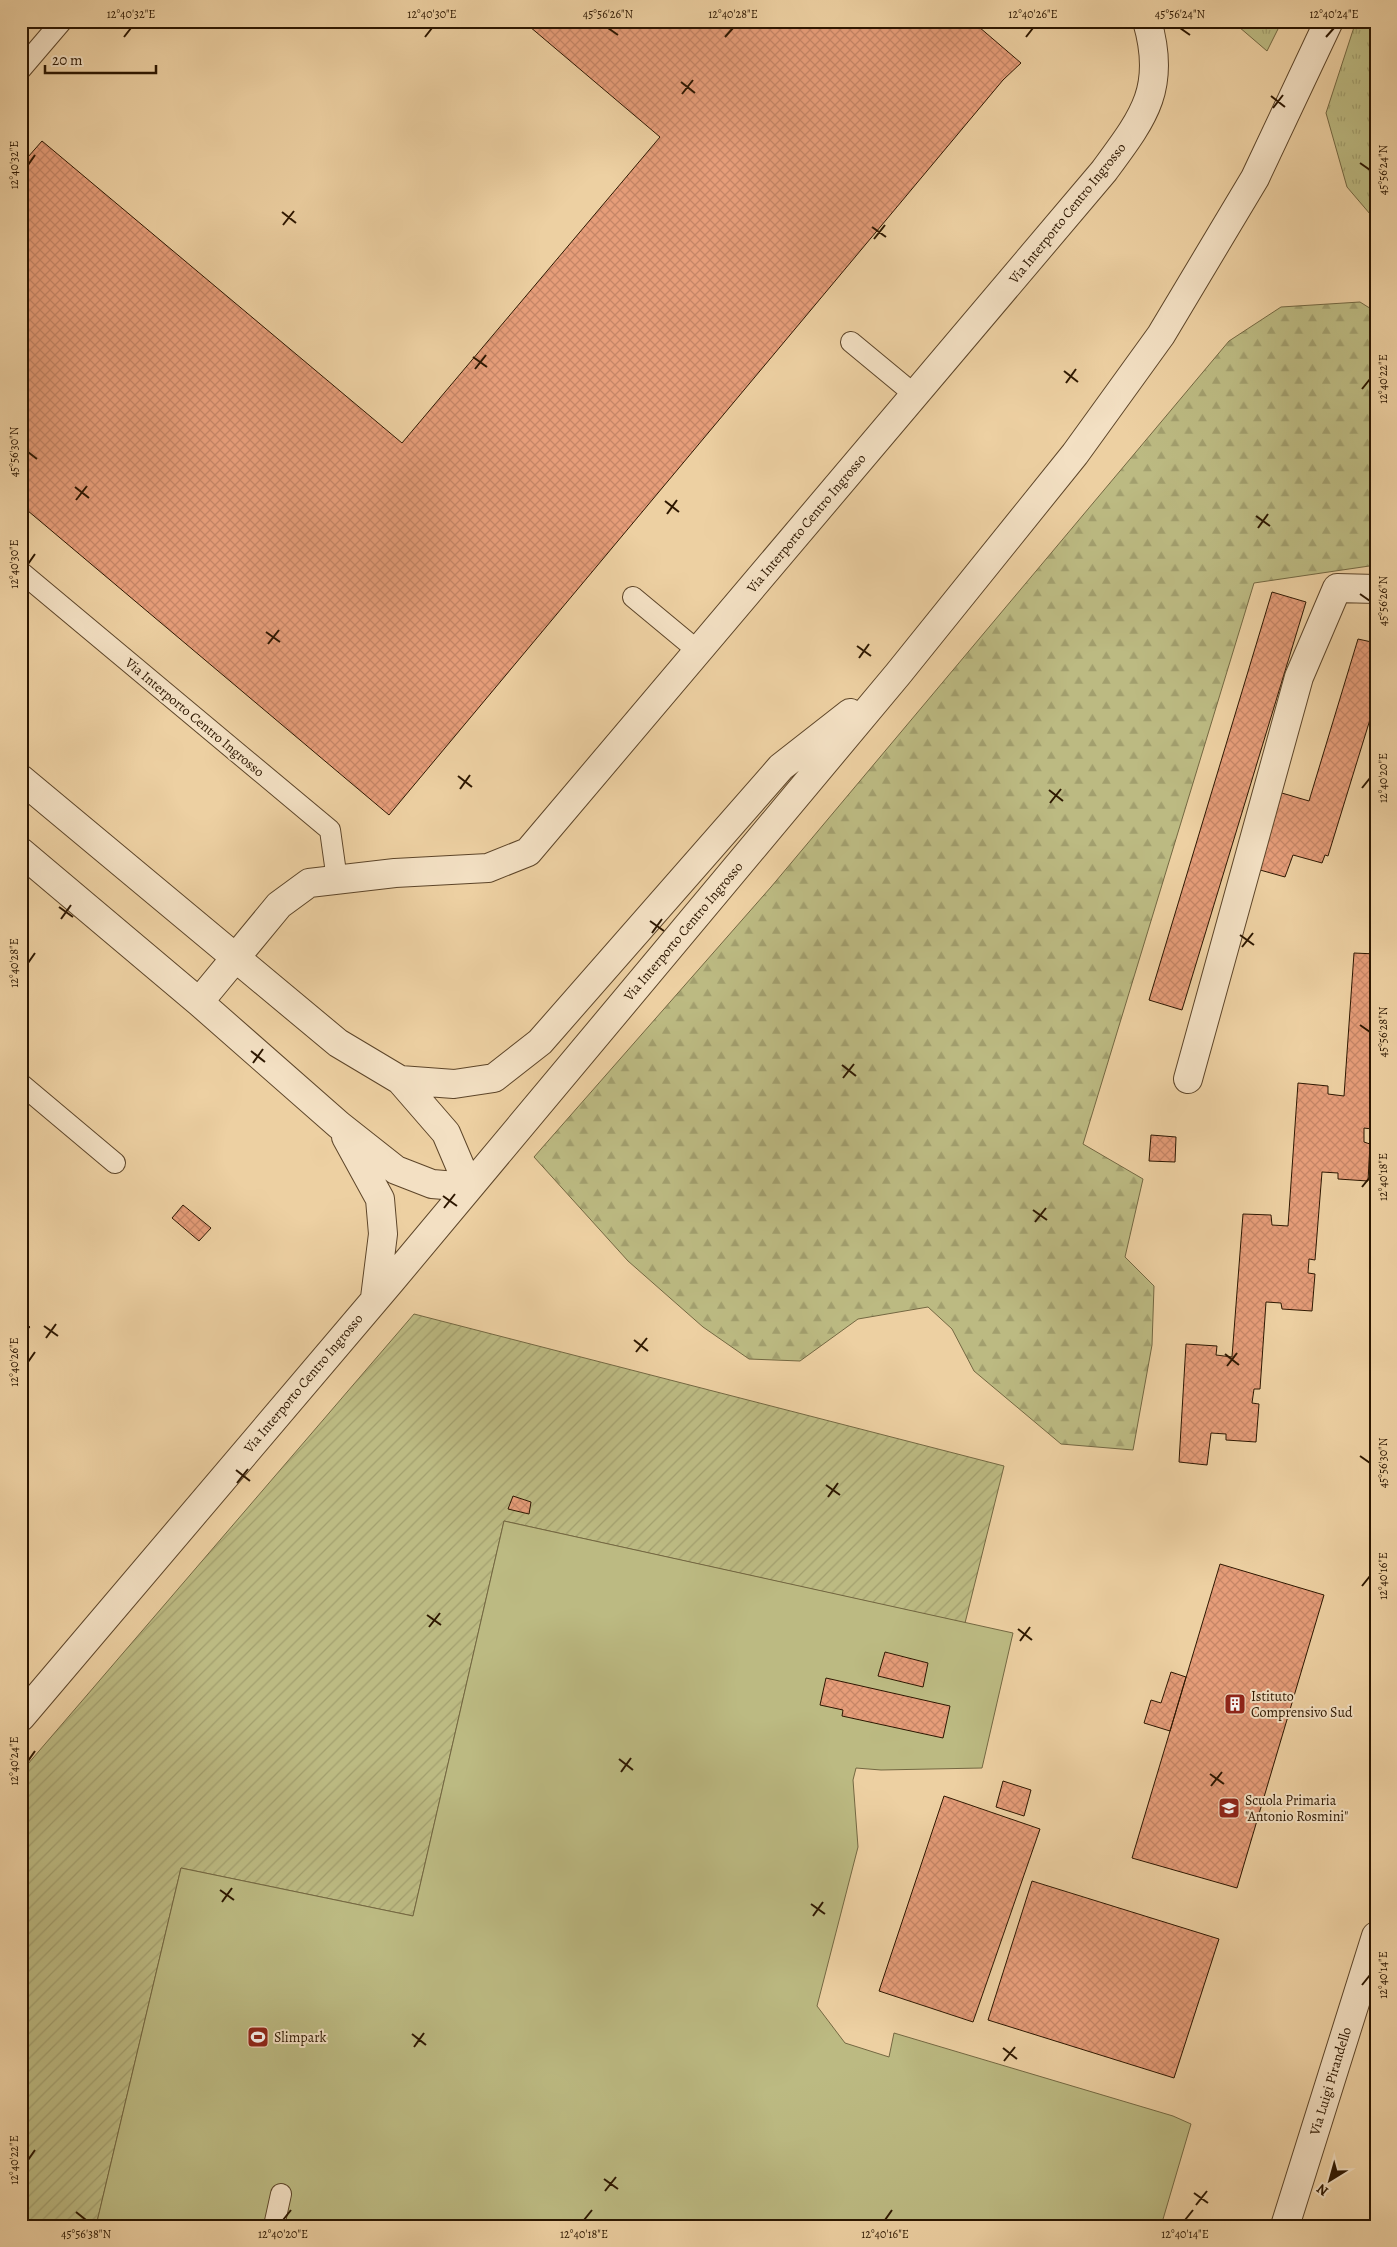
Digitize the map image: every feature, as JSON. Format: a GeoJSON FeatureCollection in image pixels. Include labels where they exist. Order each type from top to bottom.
{"type":"FeatureCollection","features":[{"type":"Feature","properties":{"kind":"street","name":"Via Interporto Centro Ingrosso"},"geometry":{"type":"LineString","coordinates":[[199,1002],[279,905],[309,884],[395,873],[488,868],[528,852],[1104,171],[1138,124],[1150,96],[1155,69],[1152,41],[1147,21]]}},
{"type":"Feature","properties":{"kind":"street","name":"Via Interporto Centro Ingrosso"},"geometry":{"type":"LineString","coordinates":[[21,1717],[898,674],[1075,454],[1161,335],[1254,178],[1329,21]]}},
{"type":"Feature","properties":{"kind":"street"},"geometry":{"type":"LineString","coordinates":[[1188,1078],[1299,677],[1337,588],[1376,589]]}},
{"type":"Feature","properties":{"kind":"street","name":"Via Interporto Centro Ingrosso"},"geometry":{"type":"LineString","coordinates":[[21,779],[338,1042],[400,1080],[454,1084],[494,1078],[540,1042],[782,767],[898,674]]}},
{"type":"Feature","properties":{"kind":"street"},"geometry":{"type":"LineString","coordinates":[[21,852],[199,1002],[339,1125],[396,1170],[432,1184],[468,1187],[446,1133],[400,1080]]}},
{"type":"Feature","properties":{"kind":"street"},"geometry":{"type":"LineString","coordinates":[[339,1125],[380,1199],[383,1234],[375,1298]]}},
{"type":"Feature","properties":{"kind":"street","name":"Via Luigi Pirandello"},"geometry":{"type":"LineString","coordinates":[[1285,2226],[1376,1936]]}},
{"type":"Feature","properties":{"kind":"lane"},"geometry":{"type":"LineString","coordinates":[[21,70],[62,21]]}},
{"type":"Feature","properties":{"kind":"lane"},"geometry":{"type":"LineString","coordinates":[[851,342],[915,395]]}},
{"type":"Feature","properties":{"kind":"lane","name":"Via Interporto Centro Ingrosso"},"geometry":{"type":"LineString","coordinates":[[21,572],[330,830],[337,880]]}},
{"type":"Feature","properties":{"kind":"lane"},"geometry":{"type":"LineString","coordinates":[[633,597],[698,651]]}},
{"type":"Feature","properties":{"kind":"lane"},"geometry":{"type":"LineString","coordinates":[[21,1084],[115,1163]]}},
{"type":"Feature","properties":{"kind":"lane"},"geometry":{"type":"LineString","coordinates":[[274,2226],[281,2194]]}},
{"type":"Feature","properties":{"kind":"green space"},"geometry":{"type":"Polygon","coordinates":[[[1232,21],[1282,21],[1267,51],[1232,21]]]}},
{"type":"Feature","properties":{"kind":"green space"},"geometry":{"type":"Polygon","coordinates":[[[1356,21],[1376,21],[1376,221],[1347,187],[1326,113],[1356,21]]]}},
{"type":"Feature","properties":{"kind":"green space"},"geometry":{"type":"Polygon","coordinates":[[[1360,302],[1376,312],[1376,565],[1254,583],[1083,1144],[1143,1179],[1125,1257],[1154,1286],[1152,1345],[1133,1450],[1061,1444],[974,1371],[952,1329],[928,1307],[858,1319],[800,1361],[749,1359],[703,1327],[628,1261],[534,1157],[771,887],[1229,341],[1281,307],[1360,302]]]}},
{"type":"Feature","properties":{"kind":"green space"},"geometry":{"type":"Polygon","coordinates":[[[414,1314],[1004,1466],[965,1623],[504,1521],[413,1916],[181,1868],[96,2226],[21,2226],[21,1772],[414,1314]]]}},
{"type":"Feature","properties":{"kind":"green space"},"geometry":{"type":"Polygon","coordinates":[[[504,1521],[1013,1633],[982,1768],[881,1770],[856,1768],[853,1780],[858,1847],[817,2006],[845,2043],[889,2057],[894,2033],[1173,2116],[1191,2124],[1161,2226],[96,2226],[181,1868],[413,1916],[504,1521]]]}},
{"type":"Feature","properties":{"kind":"building"},"geometry":{"type":"Polygon","coordinates":[[[523,21],[972,21],[1021,63],[1003,80],[389,815],[21,505],[21,165],[42,141],[402,443],[660,137],[523,21]]]}},
{"type":"Feature","properties":{"kind":"building"},"geometry":{"type":"Polygon","coordinates":[[[1272,592],[1306,602],[1182,1010],[1149,1000],[1272,592]]]}},
{"type":"Feature","properties":{"kind":"building"},"geometry":{"type":"Polygon","coordinates":[[[1358,639],[1376,643],[1376,700],[1328,856],[1325,855],[1322,863],[1293,855],[1285,877],[1253,868],[1275,791],[1309,801],[1358,639]]]}},
{"type":"Feature","properties":{"kind":"building"},"geometry":{"type":"Polygon","coordinates":[[[1354,953],[1376,954],[1376,1074],[1372,1129],[1364,1128],[1364,1142],[1370,1144],[1368,1181],[1338,1179],[1338,1173],[1322,1172],[1315,1260],[1309,1259],[1308,1273],[1315,1274],[1312,1311],[1282,1309],[1281,1303],[1266,1302],[1260,1389],[1254,1389],[1252,1403],[1259,1404],[1256,1442],[1226,1440],[1226,1434],[1211,1433],[1207,1465],[1179,1462],[1186,1344],[1217,1346],[1216,1355],[1232,1357],[1243,1214],[1271,1215],[1272,1225],[1288,1226],[1298,1083],[1328,1086],[1328,1094],[1344,1096],[1354,953]]]}},
{"type":"Feature","properties":{"kind":"building"},"geometry":{"type":"Polygon","coordinates":[[[1151,1135],[1176,1137],[1175,1162],[1149,1161],[1151,1135]]]}},
{"type":"Feature","properties":{"kind":"building"},"geometry":{"type":"Polygon","coordinates":[[[183,1205],[211,1228],[199,1241],[172,1218],[183,1205]]]}},
{"type":"Feature","properties":{"kind":"building"},"geometry":{"type":"Polygon","coordinates":[[[21,1319],[30,1327],[21,1337],[21,1319]]]}},
{"type":"Feature","properties":{"kind":"building"},"geometry":{"type":"Polygon","coordinates":[[[513,1496],[531,1502],[529,1514],[508,1509],[513,1496]]]}},
{"type":"Feature","properties":{"kind":"building","name":"Istituto Comprensivo Sud"},"geometry":{"type":"Polygon","coordinates":[[[1220,1564],[1324,1595],[1237,1888],[1132,1858],[1220,1564]]]}},
{"type":"Feature","properties":{"kind":"building"},"geometry":{"type":"Polygon","coordinates":[[[885,1652],[928,1663],[923,1687],[878,1676],[885,1652]]]}},
{"type":"Feature","properties":{"kind":"building"},"geometry":{"type":"Polygon","coordinates":[[[1171,1672],[1186,1677],[1170,1731],[1144,1723],[1151,1700],[1161,1703],[1171,1672]]]}},
{"type":"Feature","properties":{"kind":"building"},"geometry":{"type":"Polygon","coordinates":[[[826,1678],[950,1706],[943,1738],[842,1716],[843,1710],[820,1705],[826,1678]]]}},
{"type":"Feature","properties":{"kind":"building"},"geometry":{"type":"Polygon","coordinates":[[[1003,1781],[1031,1790],[1024,1816],[996,1807],[1003,1781]]]}},
{"type":"Feature","properties":{"kind":"building"},"geometry":{"type":"Polygon","coordinates":[[[944,1796],[1040,1829],[973,2022],[879,1991],[944,1796]]]}},
{"type":"Feature","properties":{"kind":"building"},"geometry":{"type":"Polygon","coordinates":[[[1032,1881],[1219,1939],[1174,2078],[988,2020],[1032,1881]]]}},
{"type":"Feature","properties":{"kind":"place","name":"Istituto Comprensivo Sud"},"geometry":{"type":"Point","coordinates":[1235,1704]}},
{"type":"Feature","properties":{"kind":"place","name":"Scuola Primaria \"Antonio Rosmini\""},"geometry":{"type":"Point","coordinates":[1229,1808]}},
{"type":"Feature","properties":{"kind":"place","name":"Slimpark"},"geometry":{"type":"Point","coordinates":[258,2037]}}]}
